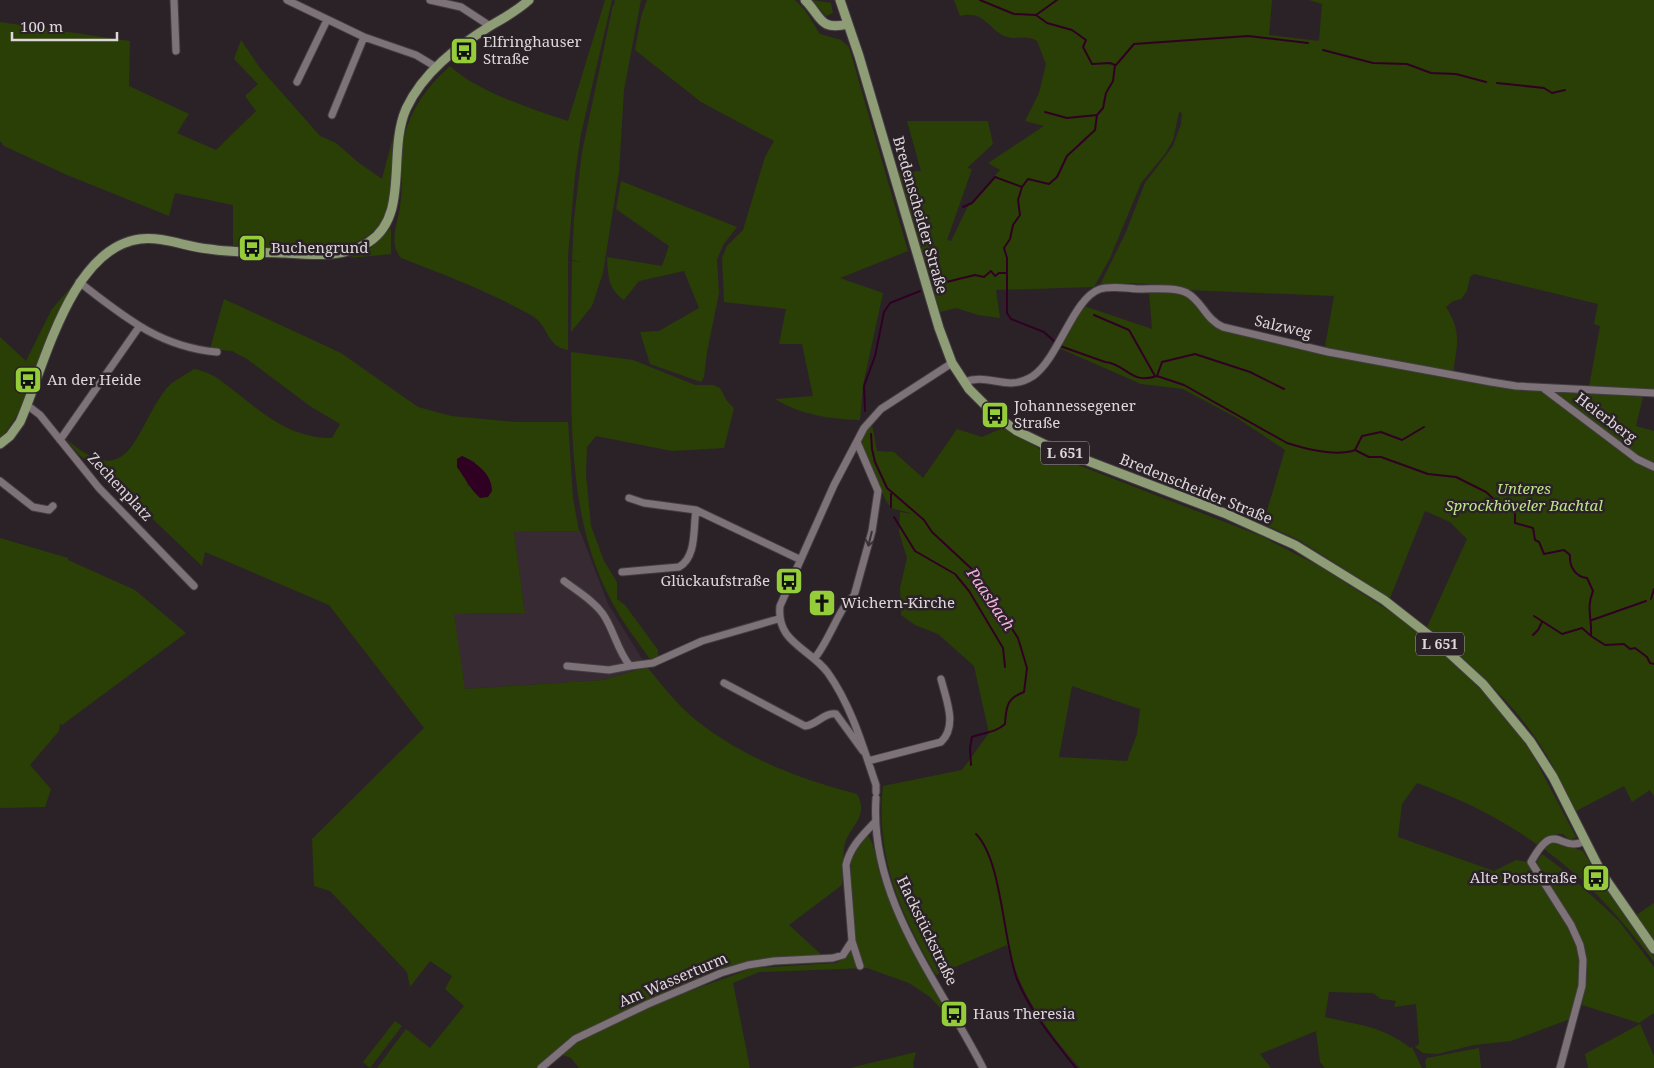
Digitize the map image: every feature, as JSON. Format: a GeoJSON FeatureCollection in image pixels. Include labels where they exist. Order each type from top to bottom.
{"type":"FeatureCollection","features":[{"type":"Feature","properties":{"kind":"main road"},"geometry":{"type":"LineString","coordinates":[[0,444],[15,429],[27,405],[60,318],[79,282],[89,270],[116,248],[141,238],[210,250],[332,254],[364,246],[380,233],[391,215],[395,193],[396,148],[403,119],[419,87],[436,67],[490,26],[519,9],[529,0]]}},
{"type":"Feature","properties":{"kind":"main road"},"geometry":{"type":"LineString","coordinates":[[805,0],[823,23],[835,27],[848,24]]}},
{"type":"Feature","properties":{"kind":"main road","name":"Bredenscheider Straße"},"geometry":{"type":"LineString","coordinates":[[840,0],[859,56],[938,328],[952,363],[964,382],[995,415],[1024,435],[1273,534],[1334,567],[1406,616],[1483,684],[1520,726],[1545,762],[1608,884],[1654,949]]}},
{"type":"Feature","properties":{"kind":"street"},"geometry":{"type":"LineString","coordinates":[[174,0],[176,51]]}},
{"type":"Feature","properties":{"kind":"street"},"geometry":{"type":"LineString","coordinates":[[287,0],[302,3],[327,20],[364,37],[416,54],[436,67]]}},
{"type":"Feature","properties":{"kind":"street"},"geometry":{"type":"LineString","coordinates":[[430,0],[461,7],[490,26]]}},
{"type":"Feature","properties":{"kind":"street"},"geometry":{"type":"LineString","coordinates":[[298,82],[327,20]]}},
{"type":"Feature","properties":{"kind":"street"},"geometry":{"type":"LineString","coordinates":[[332,115],[364,37]]}},
{"type":"Feature","properties":{"kind":"street"},"geometry":{"type":"LineString","coordinates":[[79,282],[139,327],[163,339],[203,351],[217,352]]}},
{"type":"Feature","properties":{"kind":"street","name":"Salzweg"},"geometry":{"type":"LineString","coordinates":[[964,382],[982,378],[1009,384],[1024,380],[1043,368],[1088,298],[1098,290],[1111,288],[1178,290],[1192,297],[1211,320],[1222,327],[1328,352],[1516,386],[1654,393]]}},
{"type":"Feature","properties":{"kind":"street"},"geometry":{"type":"LineString","coordinates":[[60,440],[139,327]]}},
{"type":"Feature","properties":{"kind":"street"},"geometry":{"type":"LineString","coordinates":[[567,666],[608,670],[653,663],[710,638],[778,619],[785,591],[799,559],[866,426],[881,409],[952,363]]}},
{"type":"Feature","properties":{"kind":"street","name":"Heierberg"},"geometry":{"type":"LineString","coordinates":[[1543,387],[1636,459],[1654,467]]}},
{"type":"Feature","properties":{"kind":"street","name":"Zechenplatz"},"geometry":{"type":"LineString","coordinates":[[27,405],[40,415],[99,488],[194,586]]}},
{"type":"Feature","properties":{"kind":"street"},"geometry":{"type":"LineString","coordinates":[[814,659],[832,633],[847,600],[854,596],[872,531],[878,491],[857,442]]}},
{"type":"Feature","properties":{"kind":"street"},"geometry":{"type":"LineString","coordinates":[[0,481],[33,508],[49,510],[54,506]]}},
{"type":"Feature","properties":{"kind":"street"},"geometry":{"type":"LineString","coordinates":[[629,498],[644,503],[696,510],[799,559]]}},
{"type":"Feature","properties":{"kind":"street"},"geometry":{"type":"LineString","coordinates":[[622,572],[679,567],[686,563],[691,554],[696,510]]}},
{"type":"Feature","properties":{"kind":"street"},"geometry":{"type":"LineString","coordinates":[[564,581],[591,601],[603,614],[618,648],[630,666]]}},
{"type":"Feature","properties":{"kind":"street","name":"Hackstückstraße"},"geometry":{"type":"LineString","coordinates":[[778,619],[787,636],[827,672],[844,698],[876,786],[874,823],[882,871],[901,918],[923,962],[983,1068]]}},
{"type":"Feature","properties":{"kind":"street"},"geometry":{"type":"LineString","coordinates":[[724,683],[805,726],[811,726],[827,715],[836,714],[866,757],[941,742],[947,736],[950,728],[948,709],[941,679]]}},
{"type":"Feature","properties":{"kind":"street"},"geometry":{"type":"LineString","coordinates":[[860,966],[852,941],[846,865],[849,854],[855,845],[874,823]]}},
{"type":"Feature","properties":{"kind":"street"},"geometry":{"type":"LineString","coordinates":[[1560,1068],[1582,986],[1583,960],[1580,945],[1571,925],[1554,895],[1534,869],[1531,862],[1544,842],[1552,838],[1572,844],[1585,841]]}},
{"type":"Feature","properties":{"kind":"street","name":"Am Wasserturm"},"geometry":{"type":"LineString","coordinates":[[541,1068],[575,1039],[648,1004],[721,973],[748,965],[774,961],[839,957],[845,953],[852,941]]}},
{"type":"Feature","properties":{"kind":"shaded area"},"geometry":{"type":"Polygon","coordinates":[[[462,456],[473,462],[486,474],[492,491],[488,497],[480,498],[457,467],[457,459],[462,456]]]}},
{"type":"Feature","properties":{"kind":"shaded area"},"geometry":{"type":"Polygon","coordinates":[[[580,531],[608,604],[647,667],[603,680],[465,689],[453,614],[525,613],[514,532],[580,531]]]}},
{"type":"Feature","properties":{"kind":"green space"},"geometry":{"type":"Polygon","coordinates":[[[605,0],[612,0],[581,134],[575,175],[568,256],[568,350],[555,344],[542,325],[531,315],[483,291],[401,258],[397,252],[394,239],[401,199],[402,152],[407,126],[418,104],[432,84],[450,66],[474,83],[506,99],[568,121],[605,0]]]}},
{"type":"Feature","properties":{"kind":"green space"},"geometry":{"type":"Polygon","coordinates":[[[615,0],[641,0],[624,90],[619,172],[603,273],[592,306],[571,332],[572,261],[582,262],[572,260],[574,219],[582,152],[613,5],[618,7],[614,5],[615,0]]]}},
{"type":"Feature","properties":{"kind":"green space"},"geometry":{"type":"Polygon","coordinates":[[[647,0],[795,0],[805,10],[820,34],[841,40],[849,47],[908,251],[840,278],[883,293],[863,385],[860,420],[816,415],[795,409],[775,399],[813,396],[802,344],[779,344],[786,309],[724,302],[722,258],[727,246],[743,230],[765,157],[774,141],[701,102],[635,50],[641,17],[647,0]]]}},
{"type":"Feature","properties":{"kind":"green space"},"geometry":{"type":"Polygon","coordinates":[[[812,0],[831,3],[833,13],[826,16],[812,0]]]}},
{"type":"Feature","properties":{"kind":"green space"},"geometry":{"type":"Polygon","coordinates":[[[954,0],[1272,0],[1269,35],[1319,41],[1322,4],[1309,0],[1654,0],[1654,390],[1589,387],[1600,326],[1594,324],[1598,304],[1474,274],[1470,277],[1467,291],[1461,299],[1453,301],[1446,307],[1454,324],[1457,339],[1453,373],[1325,347],[1334,296],[1189,290],[1144,284],[1121,284],[1099,287],[1126,232],[1145,183],[1173,146],[1181,124],[1182,113],[1179,112],[1173,140],[1165,154],[1141,183],[1110,258],[1094,287],[996,290],[1000,318],[978,315],[956,308],[940,312],[897,172],[921,171],[907,121],[988,121],[993,144],[967,168],[972,169],[947,240],[951,241],[968,206],[1000,170],[988,163],[1044,126],[1025,121],[1039,93],[1046,64],[1037,41],[1026,37],[1007,37],[975,15],[960,16],[954,0]]]}},
{"type":"Feature","properties":{"kind":"green space"},"geometry":{"type":"Polygon","coordinates":[[[0,22],[130,41],[129,86],[189,114],[177,133],[216,150],[256,111],[245,96],[258,84],[234,59],[241,40],[260,68],[320,136],[336,143],[359,163],[382,179],[393,137],[389,205],[380,225],[364,238],[345,246],[323,250],[233,247],[233,205],[175,193],[169,216],[67,175],[4,146],[0,141],[0,22]]]}},
{"type":"Feature","properties":{"kind":"green space"},"geometry":{"type":"Polygon","coordinates":[[[621,181],[737,227],[723,245],[717,260],[719,293],[704,377],[701,382],[650,364],[640,332],[659,331],[699,308],[684,271],[639,281],[624,300],[615,291],[610,281],[607,257],[662,266],[669,246],[616,209],[621,181]]]}},
{"type":"Feature","properties":{"kind":"green space"},"geometry":{"type":"Polygon","coordinates":[[[391,228],[391,254],[349,258],[371,248],[391,228]]]}},
{"type":"Feature","properties":{"kind":"green space"},"geometry":{"type":"Polygon","coordinates":[[[70,288],[48,336],[18,414],[0,440],[0,337],[26,361],[52,309],[70,288]]]}},
{"type":"Feature","properties":{"kind":"green space","name":"Unteres Sprockhöveler Bachtal"},"geometry":{"type":"Polygon","coordinates":[[[1149,292],[1182,295],[1192,301],[1217,327],[1232,333],[1444,378],[1545,392],[1654,469],[1654,796],[1650,790],[1632,802],[1624,786],[1576,811],[1544,751],[1515,711],[1473,667],[1427,627],[1467,539],[1450,522],[1425,511],[1390,598],[1299,540],[1263,524],[1285,450],[1237,418],[1183,389],[1141,384],[1059,348],[1084,306],[1152,329],[1149,292]]]}},
{"type":"Feature","properties":{"kind":"green space"},"geometry":{"type":"Polygon","coordinates":[[[224,299],[341,353],[418,407],[451,416],[516,422],[568,422],[573,498],[579,531],[514,532],[525,613],[454,614],[465,689],[603,680],[647,667],[683,709],[734,746],[793,774],[857,794],[861,802],[861,810],[845,842],[842,885],[789,925],[824,957],[752,961],[665,993],[579,1034],[563,1045],[537,1068],[377,1068],[406,1029],[430,1048],[464,1006],[445,989],[452,976],[430,961],[410,987],[407,972],[330,891],[314,886],[312,839],[424,728],[329,605],[205,552],[202,566],[114,482],[78,454],[66,439],[88,454],[104,460],[118,459],[128,451],[137,438],[166,389],[194,369],[217,378],[270,418],[292,430],[318,437],[332,438],[340,424],[310,406],[247,359],[232,351],[210,349],[224,299]],[[462,456],[457,467],[466,479],[468,487],[475,462],[462,456]]]}},
{"type":"Feature","properties":{"kind":"green space"},"geometry":{"type":"Polygon","coordinates":[[[571,352],[633,360],[695,385],[713,385],[720,388],[727,401],[734,408],[724,448],[672,451],[596,436],[587,447],[586,475],[591,526],[604,561],[617,582],[617,599],[625,605],[658,650],[658,658],[652,662],[612,602],[598,573],[588,543],[581,512],[573,448],[571,352]]]}},
{"type":"Feature","properties":{"kind":"green space"},"geometry":{"type":"Polygon","coordinates":[[[1551,391],[1643,397],[1636,426],[1654,431],[1654,466],[1636,458],[1551,391]]]}},
{"type":"Feature","properties":{"kind":"green space"},"geometry":{"type":"Polygon","coordinates":[[[872,425],[877,451],[894,452],[923,478],[957,429],[982,437],[1003,428],[1047,453],[1261,536],[1319,566],[1416,630],[1458,666],[1513,724],[1534,757],[1576,837],[1570,840],[1563,834],[1552,835],[1539,846],[1480,810],[1417,783],[1402,804],[1398,837],[1494,871],[1516,860],[1527,862],[1565,918],[1578,950],[1581,982],[1570,1019],[1511,1041],[1474,1045],[1437,1054],[1423,1053],[1415,1047],[1419,1044],[1416,1004],[1394,1007],[1396,1001],[1381,999],[1373,993],[1329,992],[1325,1017],[1370,1027],[1390,1035],[1410,1048],[1412,1047],[1422,1068],[1325,1068],[1320,1062],[1316,1031],[1260,1054],[1271,1068],[1080,1068],[1034,1008],[1020,981],[1007,945],[936,975],[912,930],[893,884],[883,837],[883,786],[962,770],[989,733],[974,666],[938,634],[915,625],[901,615],[900,588],[907,558],[899,532],[900,512],[914,514],[891,508],[885,499],[860,444],[865,429],[872,425]],[[1072,686],[1059,757],[1127,761],[1137,734],[1140,709],[1072,686]]]}},
{"type":"Feature","properties":{"kind":"green space"},"geometry":{"type":"Polygon","coordinates":[[[0,538],[68,558],[68,560],[135,590],[186,633],[62,725],[60,724],[59,731],[30,765],[51,789],[45,807],[0,808],[0,538]]]}},
{"type":"Feature","properties":{"kind":"green space"},"geometry":{"type":"Polygon","coordinates":[[[867,835],[874,848],[881,878],[897,916],[955,1024],[930,997],[909,983],[867,968],[759,972],[733,983],[750,1068],[579,1068],[571,1058],[560,1054],[572,1044],[654,1004],[753,968],[836,963],[847,956],[856,942],[850,876],[852,855],[867,835]]]}},
{"type":"Feature","properties":{"kind":"green space"},"geometry":{"type":"Polygon","coordinates":[[[1552,841],[1583,851],[1599,878],[1654,957],[1654,962],[1604,901],[1576,874],[1544,849],[1552,841]]]}},
{"type":"Feature","properties":{"kind":"green space"},"geometry":{"type":"Polygon","coordinates":[[[1542,854],[1566,872],[1618,920],[1654,967],[1654,1013],[1639,1023],[1582,1005],[1585,986],[1575,928],[1553,888],[1538,867],[1537,861],[1542,854]]]}},
{"type":"Feature","properties":{"kind":"green space"},"geometry":{"type":"Polygon","coordinates":[[[1654,903],[1654,940],[1636,915],[1654,903]]]}},
{"type":"Feature","properties":{"kind":"green space"},"geometry":{"type":"Polygon","coordinates":[[[395,1021],[402,1026],[370,1068],[363,1062],[395,1021]]]}},
{"type":"Feature","properties":{"kind":"green space"},"geometry":{"type":"Polygon","coordinates":[[[1640,1024],[1654,1056],[1654,1068],[1588,1068],[1585,1054],[1640,1024]]]}},
{"type":"Feature","properties":{"kind":"green space"},"geometry":{"type":"Polygon","coordinates":[[[1479,1048],[1481,1068],[1426,1068],[1425,1061],[1427,1058],[1479,1048]]]}},
{"type":"Feature","properties":{"kind":"green space"},"geometry":{"type":"Polygon","coordinates":[[[916,1052],[913,1063],[914,1068],[850,1068],[916,1052]]]}},
{"type":"Feature","properties":{"kind":"waterway"},"geometry":{"type":"LineString","coordinates":[[980,0],[1014,14],[1036,15],[1047,23],[1072,30],[1086,40],[1083,47],[1092,64],[1110,63],[1115,65],[1113,81],[1106,93],[1103,108],[1097,115],[1095,130],[1067,156],[1057,177],[1049,184],[1028,179],[1022,187],[1018,200],[1020,215],[1013,225],[1010,239],[1004,248],[1007,258],[1007,313],[1011,319],[1044,332],[1056,343]]}},
{"type":"Feature","properties":{"kind":"waterway"},"geometry":{"type":"LineString","coordinates":[[1036,15],[1057,0]]}},
{"type":"Feature","properties":{"kind":"waterway"},"geometry":{"type":"LineString","coordinates":[[1116,65],[1134,44],[1248,36],[1308,43]]}},
{"type":"Feature","properties":{"kind":"waterway"},"geometry":{"type":"LineString","coordinates":[[1323,50],[1373,63],[1407,64],[1431,73],[1456,74],[1486,82]]}},
{"type":"Feature","properties":{"kind":"waterway"},"geometry":{"type":"LineString","coordinates":[[1497,83],[1544,88],[1552,93],[1565,90]]}},
{"type":"Feature","properties":{"kind":"waterway"},"geometry":{"type":"LineString","coordinates":[[1045,112],[1067,118],[1097,115]]}},
{"type":"Feature","properties":{"kind":"waterway"},"geometry":{"type":"LineString","coordinates":[[963,207],[972,203],[995,177],[1022,187]]}},
{"type":"Feature","properties":{"kind":"waterway","name":"Paasbach"},"geometry":{"type":"LineString","coordinates":[[934,285],[975,275],[984,277],[991,271],[995,276],[999,273],[1006,273]]}},
{"type":"Feature","properties":{"kind":"waterway","name":"Paasbach"},"geometry":{"type":"LineString","coordinates":[[865,411],[864,386],[875,356],[884,312],[890,303],[920,291]]}},
{"type":"Feature","properties":{"kind":"waterway"},"geometry":{"type":"LineString","coordinates":[[1094,315],[1129,330],[1155,376]]}},
{"type":"Feature","properties":{"kind":"waterway"},"geometry":{"type":"LineString","coordinates":[[1060,346],[1119,366],[1134,376],[1141,378],[1157,376],[1184,385],[1287,443],[1312,450],[1339,453],[1355,450],[1369,457],[1381,457],[1428,474],[1456,477],[1486,492],[1497,502],[1515,510],[1515,523],[1533,528],[1535,540],[1539,542],[1544,554],[1564,550],[1570,555],[1574,571],[1580,576],[1587,578],[1593,591],[1590,608],[1591,636],[1605,645],[1624,644],[1630,649],[1635,648],[1647,657],[1650,663],[1654,664]]}},
{"type":"Feature","properties":{"kind":"waterway"},"geometry":{"type":"LineString","coordinates":[[1157,376],[1162,362],[1195,354],[1250,372],[1284,389]]}},
{"type":"Feature","properties":{"kind":"waterway"},"geometry":{"type":"LineString","coordinates":[[1355,450],[1362,436],[1381,432],[1402,440],[1424,427]]}},
{"type":"Feature","properties":{"kind":"waterway","name":"Paasbach"},"geometry":{"type":"LineString","coordinates":[[871,434],[875,462],[887,488],[924,520],[932,532],[975,572],[1018,638],[1027,668],[1024,692],[1018,694],[1008,704],[1005,724],[994,731],[972,737],[970,748],[971,765]]}},
{"type":"Feature","properties":{"kind":"waterway"},"geometry":{"type":"LineString","coordinates":[[891,494],[891,507]]}},
{"type":"Feature","properties":{"kind":"waterway"},"geometry":{"type":"LineString","coordinates":[[894,517],[915,551],[955,574],[969,591],[1003,648],[1005,667]]}},
{"type":"Feature","properties":{"kind":"waterway"},"geometry":{"type":"LineString","coordinates":[[1651,599],[1654,589]]}},
{"type":"Feature","properties":{"kind":"waterway"},"geometry":{"type":"LineString","coordinates":[[1592,620],[1646,601]]}},
{"type":"Feature","properties":{"kind":"waterway"},"geometry":{"type":"LineString","coordinates":[[1534,616],[1562,634],[1582,628],[1590,635]]}},
{"type":"Feature","properties":{"kind":"waterway"},"geometry":{"type":"LineString","coordinates":[[1533,635],[1542,622]]}},
{"type":"Feature","properties":{"kind":"waterway","name":"Paasbach"},"geometry":{"type":"LineString","coordinates":[[976,834],[985,846],[997,881],[1012,963],[1022,991],[1052,1037],[1076,1068]]}},
{"type":"Feature","properties":{"kind":"place","name":"Elfringhauser Straße"},"geometry":{"type":"Point","coordinates":[464,51]}},
{"type":"Feature","properties":{"kind":"place","name":"Buchengrund"},"geometry":{"type":"Point","coordinates":[252,248]}},
{"type":"Feature","properties":{"kind":"place","name":"An der Heide"},"geometry":{"type":"Point","coordinates":[28,380]}},
{"type":"Feature","properties":{"kind":"place","name":"Johannessegener Straße"},"geometry":{"type":"Point","coordinates":[995,415]}},
{"type":"Feature","properties":{"kind":"place","name":"Glückaufstraße"},"geometry":{"type":"Point","coordinates":[789,581]}},
{"type":"Feature","properties":{"kind":"place","name":"Wichern-Kirche"},"geometry":{"type":"Point","coordinates":[822,603]}},
{"type":"Feature","properties":{"kind":"place","name":"Alte Poststraße"},"geometry":{"type":"Point","coordinates":[1596,878]}},
{"type":"Feature","properties":{"kind":"place","name":"Haus Theresia"},"geometry":{"type":"Point","coordinates":[954,1014]}}]}
